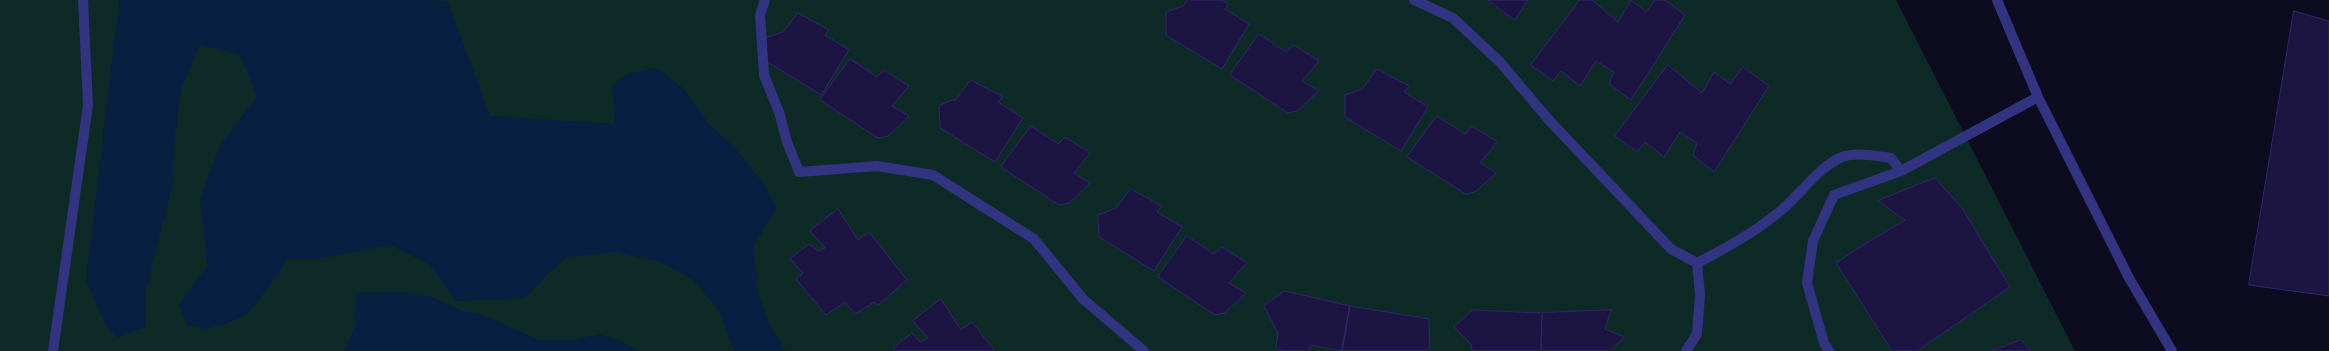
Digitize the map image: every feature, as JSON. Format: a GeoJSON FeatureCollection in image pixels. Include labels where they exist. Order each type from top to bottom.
{"type":"FeatureCollection","features":[{"type":"Feature","properties":{"kind":"lane"},"geometry":{"type":"LineString","coordinates":[[53,351],[88,105],[82,0]]}},
{"type":"Feature","properties":{"kind":"lane"},"geometry":{"type":"LineString","coordinates":[[766,0],[760,15],[764,75],[779,112],[787,142],[799,172],[877,166],[933,175],[1034,239],[1083,299],[1144,351]]}},
{"type":"Feature","properties":{"kind":"lane"},"geometry":{"type":"LineString","coordinates":[[1414,0],[1453,18],[1500,62],[1548,118],[1671,249],[1697,263]]}},
{"type":"Feature","properties":{"kind":"lane"},"geometry":{"type":"LineString","coordinates":[[1997,0],[2038,97],[2128,278],[2172,351]]}},
{"type":"Feature","properties":{"kind":"lane"},"geometry":{"type":"LineString","coordinates":[[1829,351],[1824,343],[1807,283],[1813,241],[1834,195],[1901,171],[2038,97]]}},
{"type":"Feature","properties":{"kind":"lane"},"geometry":{"type":"LineString","coordinates":[[1697,263],[1725,249],[1784,208],[1824,169],[1842,157],[1867,156],[1891,158],[1901,171]]}},
{"type":"Feature","properties":{"kind":"lane"},"geometry":{"type":"LineString","coordinates":[[1686,351],[1697,334],[1700,294],[1697,263]]}},
{"type":"Feature","properties":{"kind":"green space"},"geometry":{"type":"Polygon","coordinates":[[[0,0],[1896,0],[2075,351],[0,351],[0,0]]]}},
{"type":"Feature","properties":{"kind":"water"},"geometry":{"type":"Polygon","coordinates":[[[119,0],[434,0],[448,2],[490,116],[615,124],[612,85],[627,74],[656,68],[683,88],[709,124],[735,148],[763,183],[777,207],[754,246],[758,294],[771,327],[786,351],[734,351],[719,311],[692,279],[658,261],[614,252],[567,257],[525,298],[456,301],[430,265],[391,245],[318,259],[289,259],[249,313],[228,323],[207,329],[187,325],[179,304],[207,266],[200,200],[220,145],[257,96],[240,55],[200,45],[182,87],[174,141],[172,187],[146,290],[146,327],[117,338],[104,322],[86,280],[119,0]]]}},
{"type":"Feature","properties":{"kind":"water"},"geometry":{"type":"Polygon","coordinates":[[[402,292],[432,297],[462,311],[484,315],[539,340],[573,340],[599,334],[625,343],[638,351],[344,351],[355,326],[357,293],[402,292]]]}},
{"type":"Feature","properties":{"kind":"building"},"geometry":{"type":"Polygon","coordinates":[[[1188,0],[1222,0],[1229,4],[1225,9],[1249,24],[1222,69],[1166,35],[1166,12],[1183,6],[1188,0]]]}},
{"type":"Feature","properties":{"kind":"building"},"geometry":{"type":"Polygon","coordinates":[[[1488,0],[1528,0],[1515,20],[1488,0]]]}},
{"type":"Feature","properties":{"kind":"building"},"geometry":{"type":"Polygon","coordinates":[[[1580,0],[1592,0],[1618,22],[1631,0],[1646,12],[1655,0],[1665,0],[1685,15],[1631,100],[1609,84],[1614,72],[1596,61],[1580,86],[1561,71],[1553,81],[1531,65],[1580,0]]]}},
{"type":"Feature","properties":{"kind":"building"},"geometry":{"type":"Polygon","coordinates":[[[2294,11],[2329,21],[2329,296],[2249,285],[2294,11]]]}},
{"type":"Feature","properties":{"kind":"building"},"geometry":{"type":"Polygon","coordinates":[[[798,13],[829,30],[825,35],[849,50],[821,95],[766,61],[765,38],[783,32],[798,13]]]}},
{"type":"Feature","properties":{"kind":"building"},"geometry":{"type":"Polygon","coordinates":[[[1259,34],[1286,52],[1294,45],[1319,61],[1302,81],[1319,91],[1297,111],[1288,113],[1230,75],[1259,34]]]}},
{"type":"Feature","properties":{"kind":"building"},"geometry":{"type":"Polygon","coordinates":[[[850,59],[877,77],[884,70],[909,86],[892,106],[909,116],[888,136],[878,138],[820,100],[850,59]]]}},
{"type":"Feature","properties":{"kind":"building"},"geometry":{"type":"Polygon","coordinates":[[[1668,65],[1702,93],[1714,72],[1730,84],[1743,67],[1769,86],[1714,172],[1693,155],[1697,143],[1680,132],[1664,157],[1645,142],[1637,152],[1615,136],[1668,65]]]}},
{"type":"Feature","properties":{"kind":"building"},"geometry":{"type":"Polygon","coordinates":[[[1377,69],[1409,86],[1404,92],[1428,107],[1401,151],[1345,117],[1345,95],[1362,89],[1377,69]]]}},
{"type":"Feature","properties":{"kind":"building"},"geometry":{"type":"Polygon","coordinates":[[[971,80],[1003,97],[998,102],[1023,118],[995,162],[940,128],[939,105],[956,99],[971,80]]]}},
{"type":"Feature","properties":{"kind":"building"},"geometry":{"type":"Polygon","coordinates":[[[1437,116],[1465,134],[1472,126],[1497,142],[1480,163],[1496,173],[1475,192],[1466,194],[1407,157],[1437,116]]]}},
{"type":"Feature","properties":{"kind":"building"},"geometry":{"type":"Polygon","coordinates":[[[1031,126],[1058,144],[1065,137],[1090,153],[1074,173],[1090,183],[1069,203],[1059,205],[1001,167],[1031,126]]]}},
{"type":"Feature","properties":{"kind":"building"},"geometry":{"type":"Polygon","coordinates":[[[1935,178],[1962,208],[2010,287],[1917,351],[1892,351],[1836,263],[1905,220],[1878,201],[1935,178]]]}},
{"type":"Feature","properties":{"kind":"building"},"geometry":{"type":"Polygon","coordinates":[[[1131,189],[1162,206],[1157,212],[1182,227],[1154,271],[1099,237],[1098,215],[1116,208],[1131,189]]]}},
{"type":"Feature","properties":{"kind":"building"},"geometry":{"type":"Polygon","coordinates":[[[838,209],[858,240],[869,232],[907,280],[878,305],[874,302],[855,314],[845,302],[826,315],[796,279],[803,273],[790,259],[809,244],[818,251],[825,248],[810,231],[838,209]]]}},
{"type":"Feature","properties":{"kind":"building"},"geometry":{"type":"Polygon","coordinates":[[[1187,236],[1214,254],[1222,247],[1247,263],[1229,283],[1246,293],[1225,313],[1215,315],[1158,277],[1187,236]]]}},
{"type":"Feature","properties":{"kind":"building"},"geometry":{"type":"Polygon","coordinates":[[[1285,291],[1350,306],[1342,351],[1311,345],[1308,351],[1284,351],[1276,348],[1278,333],[1264,306],[1285,291]]]}},
{"type":"Feature","properties":{"kind":"building"},"geometry":{"type":"Polygon","coordinates":[[[941,299],[961,330],[972,322],[995,351],[895,351],[893,348],[912,333],[920,342],[928,338],[913,321],[941,299]]]}},
{"type":"Feature","properties":{"kind":"building"},"geometry":{"type":"Polygon","coordinates":[[[1350,306],[1429,319],[1430,347],[1425,351],[1342,351],[1350,306]]]}},
{"type":"Feature","properties":{"kind":"building"},"geometry":{"type":"Polygon","coordinates":[[[1473,310],[1542,313],[1541,351],[1472,351],[1471,344],[1454,327],[1473,310]]]}},
{"type":"Feature","properties":{"kind":"building"},"geometry":{"type":"Polygon","coordinates":[[[1611,310],[1605,329],[1624,337],[1610,351],[1541,351],[1542,313],[1611,310]]]}},
{"type":"Feature","properties":{"kind":"building"},"geometry":{"type":"Polygon","coordinates":[[[2021,340],[2031,351],[1992,351],[2021,340]]]}}]}
